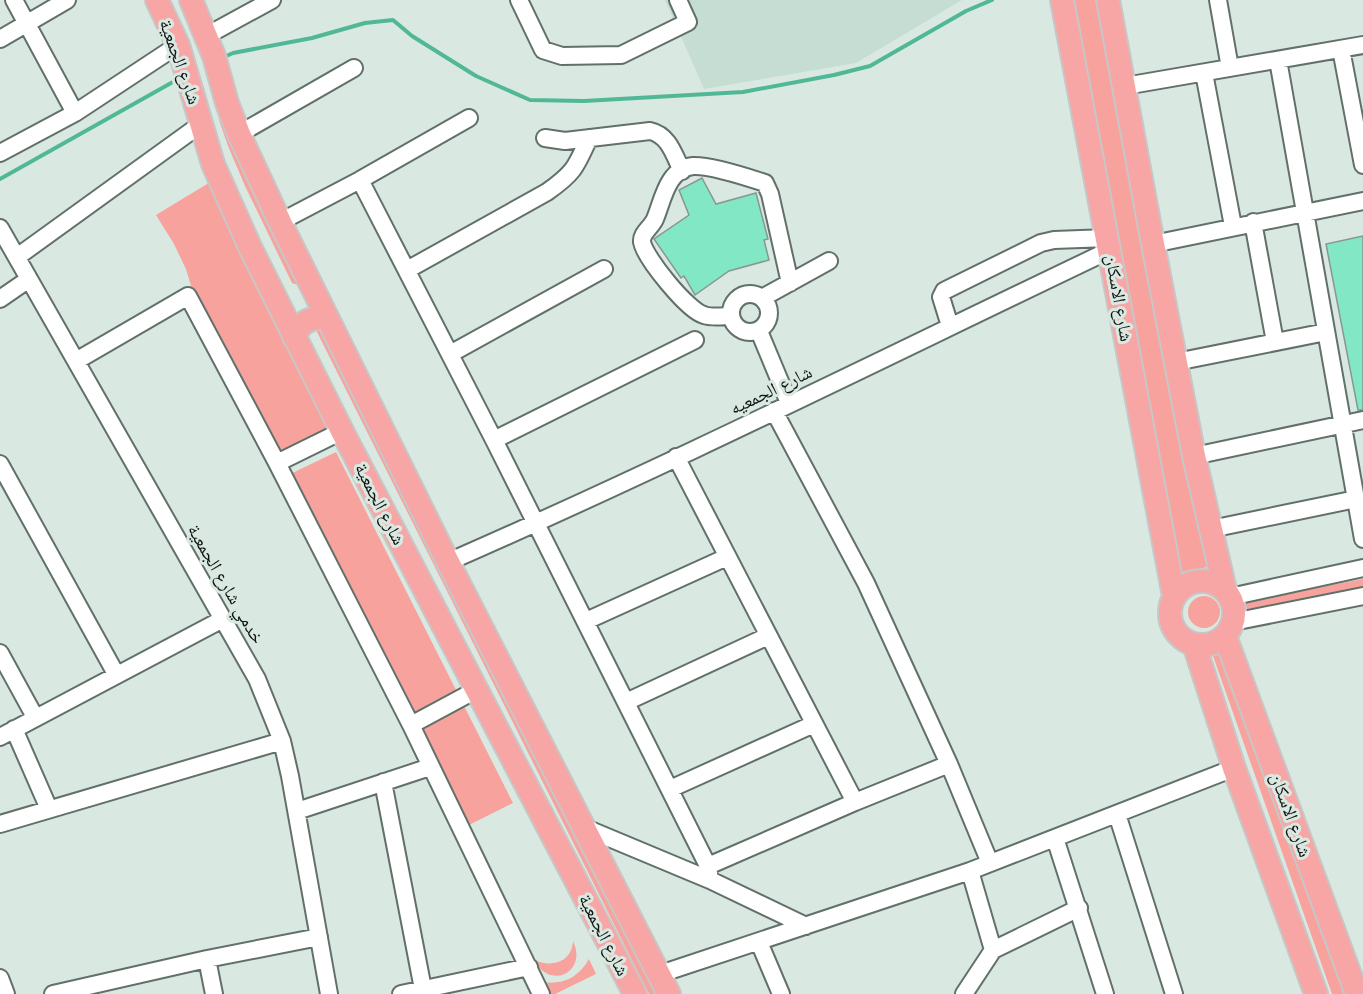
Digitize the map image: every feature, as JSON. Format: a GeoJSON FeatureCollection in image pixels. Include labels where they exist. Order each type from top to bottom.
{"type":"FeatureCollection","features":[{"type":"Feature","properties":{"kind":"main road","name":"شارع الجمعية"},"geometry":{"type":"LineString","coordinates":[[157,0],[178,45],[213,164],[250,247],[342,431],[634,994]]}},
{"type":"Feature","properties":{"kind":"main road","name":"شارع الجمعية"},"geometry":{"type":"LineString","coordinates":[[191,0],[206,36],[239,134],[327,320],[664,984]]}},
{"type":"Feature","properties":{"kind":"main road","name":"شارع الاسكان"},"geometry":{"type":"LineString","coordinates":[[1062,0],[1174,596]]}},
{"type":"Feature","properties":{"kind":"main road"},"geometry":{"type":"LineString","coordinates":[[1108,0],[1194,456],[1234,613],[1229,629],[1210,644],[1194,644],[1179,636],[1171,621],[1171,604],[1174,596],[1186,585],[1202,580],[1211,582],[1228,594]]}},
{"type":"Feature","properties":{"kind":"main road"},"geometry":{"type":"LineString","coordinates":[[273,293],[279,296],[293,294],[299,291],[308,280]]}},
{"type":"Feature","properties":{"kind":"main road"},"geometry":{"type":"LineString","coordinates":[[294,337],[296,331],[306,321],[327,320]]}},
{"type":"Feature","properties":{"kind":"main road","name":"شارع الاسكان"},"geometry":{"type":"LineString","coordinates":[[1229,629],[1357,994]]}},
{"type":"Feature","properties":{"kind":"main road","name":"شارع الاسكان"},"geometry":{"type":"LineString","coordinates":[[1194,644],[1234,768],[1316,994]]}},
{"type":"Feature","properties":{"kind":"street"},"geometry":{"type":"LineString","coordinates":[[14,0],[75,113]]}},
{"type":"Feature","properties":{"kind":"street"},"geometry":{"type":"LineString","coordinates":[[0,39],[67,0]]}},
{"type":"Feature","properties":{"kind":"street"},"geometry":{"type":"LineString","coordinates":[[206,36],[272,0]]}},
{"type":"Feature","properties":{"kind":"street"},"geometry":{"type":"LineString","coordinates":[[519,0],[543,50],[562,56],[621,55],[688,22],[678,0]]}},
{"type":"Feature","properties":{"kind":"street"},"geometry":{"type":"LineString","coordinates":[[1218,0],[1230,68]]}},
{"type":"Feature","properties":{"kind":"street"},"geometry":{"type":"LineString","coordinates":[[0,153],[75,113],[178,45]]}},
{"type":"Feature","properties":{"kind":"street"},"geometry":{"type":"LineString","coordinates":[[1125,86],[1363,45]]}},
{"type":"Feature","properties":{"kind":"street"},"geometry":{"type":"LineString","coordinates":[[1341,49],[1363,165]]}},
{"type":"Feature","properties":{"kind":"street"},"geometry":{"type":"LineString","coordinates":[[1278,60],[1363,539]]}},
{"type":"Feature","properties":{"kind":"street"},"geometry":{"type":"LineString","coordinates":[[239,134],[354,68]]}},
{"type":"Feature","properties":{"kind":"street"},"geometry":{"type":"LineString","coordinates":[[1204,73],[1233,226]]}},
{"type":"Feature","properties":{"kind":"street"},"geometry":{"type":"LineString","coordinates":[[280,222],[469,118]]}},
{"type":"Feature","properties":{"kind":"street"},"geometry":{"type":"LineString","coordinates":[[17,257],[201,124]]}},
{"type":"Feature","properties":{"kind":"street"},"geometry":{"type":"LineString","coordinates":[[545,138],[565,141],[650,131],[659,133],[665,138],[682,171]]}},
{"type":"Feature","properties":{"kind":"street"},"geometry":{"type":"LineString","coordinates":[[407,270],[565,179],[575,169],[589,138]]}},
{"type":"Feature","properties":{"kind":"street"},"geometry":{"type":"LineString","coordinates":[[731,316],[705,316],[697,312],[675,292],[647,254],[642,243],[643,234],[654,221],[663,193],[672,179],[682,171],[692,166],[718,168],[765,183],[770,194],[790,283]]}},
{"type":"Feature","properties":{"kind":"street"},"geometry":{"type":"LineString","coordinates":[[360,180],[586,621],[709,873]]}},
{"type":"Feature","properties":{"kind":"street"},"geometry":{"type":"LineString","coordinates":[[1153,244],[1363,201]]}},
{"type":"Feature","properties":{"kind":"street"},"geometry":{"type":"LineString","coordinates":[[1253,222],[1275,342]]}},
{"type":"Feature","properties":{"kind":"street","name":"خدمي شارع الجمعية"},"geometry":{"type":"LineString","coordinates":[[0,228],[257,679],[282,741],[297,811],[329,994]]}},
{"type":"Feature","properties":{"kind":"street"},"geometry":{"type":"LineString","coordinates":[[950,326],[941,297],[944,291],[1041,243],[1054,240],[1109,244]]}},
{"type":"Feature","properties":{"kind":"street","name":"شارع الجمعيه"},"geometry":{"type":"LineString","coordinates":[[448,562],[536,524],[782,407],[950,326],[1109,244]]}},
{"type":"Feature","properties":{"kind":"street"},"geometry":{"type":"LineString","coordinates":[[762,298],[829,261]]}},
{"type":"Feature","properties":{"kind":"street"},"geometry":{"type":"LineString","coordinates":[[450,354],[604,269]]}},
{"type":"Feature","properties":{"kind":"street"},"geometry":{"type":"LineString","coordinates":[[0,299],[29,279]]}},
{"type":"Feature","properties":{"kind":"street"},"geometry":{"type":"LineString","coordinates":[[754,294],[762,298],[770,313],[766,325],[759,331],[743,332],[734,324],[731,316],[732,305],[741,296],[754,294]]}},
{"type":"Feature","properties":{"kind":"street"},"geometry":{"type":"LineString","coordinates":[[76,362],[188,296],[278,463],[411,725],[541,994]]}},
{"type":"Feature","properties":{"kind":"street"},"geometry":{"type":"LineString","coordinates":[[759,331],[782,407],[949,764],[990,863]]}},
{"type":"Feature","properties":{"kind":"street"},"geometry":{"type":"LineString","coordinates":[[1176,362],[1326,332]]}},
{"type":"Feature","properties":{"kind":"street"},"geometry":{"type":"LineString","coordinates":[[494,440],[695,340]]}},
{"type":"Feature","properties":{"kind":"street"},"geometry":{"type":"LineString","coordinates":[[1194,456],[1363,420]]}},
{"type":"Feature","properties":{"kind":"street"},"geometry":{"type":"LineString","coordinates":[[278,463],[342,431]]}},
{"type":"Feature","properties":{"kind":"street"},"geometry":{"type":"LineString","coordinates":[[676,457],[855,802]]}},
{"type":"Feature","properties":{"kind":"street"},"geometry":{"type":"LineString","coordinates":[[0,464],[116,675]]}},
{"type":"Feature","properties":{"kind":"street"},"geometry":{"type":"LineString","coordinates":[[1211,529],[1356,499]]}},
{"type":"Feature","properties":{"kind":"street"},"geometry":{"type":"LineString","coordinates":[[586,621],[727,557]]}},
{"type":"Feature","properties":{"kind":"street"},"geometry":{"type":"LineString","coordinates":[[1228,594],[1363,568]]}},
{"type":"Feature","properties":{"kind":"street"},"geometry":{"type":"LineString","coordinates":[[1229,629],[1363,596]]}},
{"type":"Feature","properties":{"kind":"street"},"geometry":{"type":"LineString","coordinates":[[49,810],[7,733],[223,619]]}},
{"type":"Feature","properties":{"kind":"street"},"geometry":{"type":"LineString","coordinates":[[626,702],[768,636]]}},
{"type":"Feature","properties":{"kind":"street"},"geometry":{"type":"LineString","coordinates":[[0,653],[35,717]]}},
{"type":"Feature","properties":{"kind":"street"},"geometry":{"type":"LineString","coordinates":[[411,725],[476,690]]}},
{"type":"Feature","properties":{"kind":"street"},"geometry":{"type":"LineString","coordinates":[[670,789],[814,724]]}},
{"type":"Feature","properties":{"kind":"street"},"geometry":{"type":"LineString","coordinates":[[0,824],[282,741]]}},
{"type":"Feature","properties":{"kind":"street"},"geometry":{"type":"LineString","coordinates":[[709,873],[855,802],[949,764]]}},
{"type":"Feature","properties":{"kind":"street"},"geometry":{"type":"LineString","coordinates":[[297,811],[430,767]]}},
{"type":"Feature","properties":{"kind":"street"},"geometry":{"type":"LineString","coordinates":[[664,984],[759,942],[970,871],[1234,768]]}},
{"type":"Feature","properties":{"kind":"street"},"geometry":{"type":"LineString","coordinates":[[384,782],[423,989]]}},
{"type":"Feature","properties":{"kind":"street"},"geometry":{"type":"LineString","coordinates":[[1117,814],[1174,994]]}},
{"type":"Feature","properties":{"kind":"street"},"geometry":{"type":"LineString","coordinates":[[583,827],[709,873],[806,926]]}},
{"type":"Feature","properties":{"kind":"street"},"geometry":{"type":"LineString","coordinates":[[1055,838],[1105,994]]}},
{"type":"Feature","properties":{"kind":"street"},"geometry":{"type":"LineString","coordinates":[[970,871],[993,950]]}},
{"type":"Feature","properties":{"kind":"street"},"geometry":{"type":"LineString","coordinates":[[964,994],[993,950],[1079,908]]}},
{"type":"Feature","properties":{"kind":"street"},"geometry":{"type":"LineString","coordinates":[[53,994],[119,987],[207,959],[319,937]]}},
{"type":"Feature","properties":{"kind":"street"},"geometry":{"type":"LineString","coordinates":[[759,942],[781,994]]}},
{"type":"Feature","properties":{"kind":"street"},"geometry":{"type":"LineString","coordinates":[[207,959],[214,994]]}},
{"type":"Feature","properties":{"kind":"street"},"geometry":{"type":"LineString","coordinates":[[401,994],[529,967]]}},
{"type":"Feature","properties":{"kind":"street"},"geometry":{"type":"LineString","coordinates":[[0,978],[6,994]]}},
{"type":"Feature","properties":{"kind":"shaded area"},"geometry":{"type":"Polygon","coordinates":[[[178,0],[188,0],[303,281],[298,285],[292,283],[228,146],[220,123],[205,57],[178,0]]]}},
{"type":"Feature","properties":{"kind":"shaded area"},"geometry":{"type":"Polygon","coordinates":[[[665,0],[962,0],[856,63],[704,89],[665,0]]]}},
{"type":"Feature","properties":{"kind":"shaded area"},"geometry":{"type":"Polygon","coordinates":[[[1073,0],[1097,0],[1208,567],[1182,572],[1073,0]]]}},
{"type":"Feature","properties":{"kind":"shaded area"},"geometry":{"type":"Polygon","coordinates":[[[212,181],[337,429],[275,464],[195,299],[186,269],[156,215],[212,181]]]}},
{"type":"Feature","properties":{"kind":"shaded area"},"geometry":{"type":"Polygon","coordinates":[[[321,324],[659,994],[649,994],[317,332],[317,326],[321,324]]]}},
{"type":"Feature","properties":{"kind":"shaded area"},"geometry":{"type":"Polygon","coordinates":[[[336,452],[513,803],[461,829],[282,478],[336,452]]]}},
{"type":"Feature","properties":{"kind":"shaded area"},"geometry":{"type":"Polygon","coordinates":[[[1363,579],[1363,590],[1243,613],[1241,602],[1363,579]]]}},
{"type":"Feature","properties":{"kind":"shaded area"},"geometry":{"type":"Polygon","coordinates":[[[1204,596],[1215,601],[1220,612],[1215,623],[1204,628],[1193,623],[1188,612],[1193,601],[1204,596]]]}},
{"type":"Feature","properties":{"kind":"shaded area"},"geometry":{"type":"Polygon","coordinates":[[[1223,651],[1344,994],[1332,994],[1213,656],[1223,651]]]}},
{"type":"Feature","properties":{"kind":"shaded area"},"geometry":{"type":"Polygon","coordinates":[[[573,941],[576,952],[575,961],[565,974],[557,976],[549,974],[541,969],[534,960],[548,963],[560,961],[569,954],[573,941]]]}},
{"type":"Feature","properties":{"kind":"shaded area"},"geometry":{"type":"Polygon","coordinates":[[[589,959],[596,974],[555,994],[549,994],[542,982],[550,983],[569,979],[585,966],[589,959]]]}},
{"type":"Feature","properties":{"kind":"building"},"geometry":{"type":"Polygon","coordinates":[[[702,178],[716,204],[756,193],[768,239],[764,240],[769,260],[729,271],[695,295],[684,276],[681,278],[654,239],[689,215],[679,190],[702,178]]]}},
{"type":"Feature","properties":{"kind":"building"},"geometry":{"type":"Polygon","coordinates":[[[1363,236],[1363,410],[1358,410],[1326,244],[1363,236]]]}},
{"type":"Feature","properties":{"kind":"waterway"},"geometry":{"type":"LineString","coordinates":[[222,58],[233,53],[312,38],[365,23],[393,20],[412,36],[476,76],[530,100],[584,101],[743,92],[870,66],[966,11],[992,0]]}},
{"type":"Feature","properties":{"kind":"waterway"},"geometry":{"type":"LineString","coordinates":[[0,179],[180,78]]}}]}
